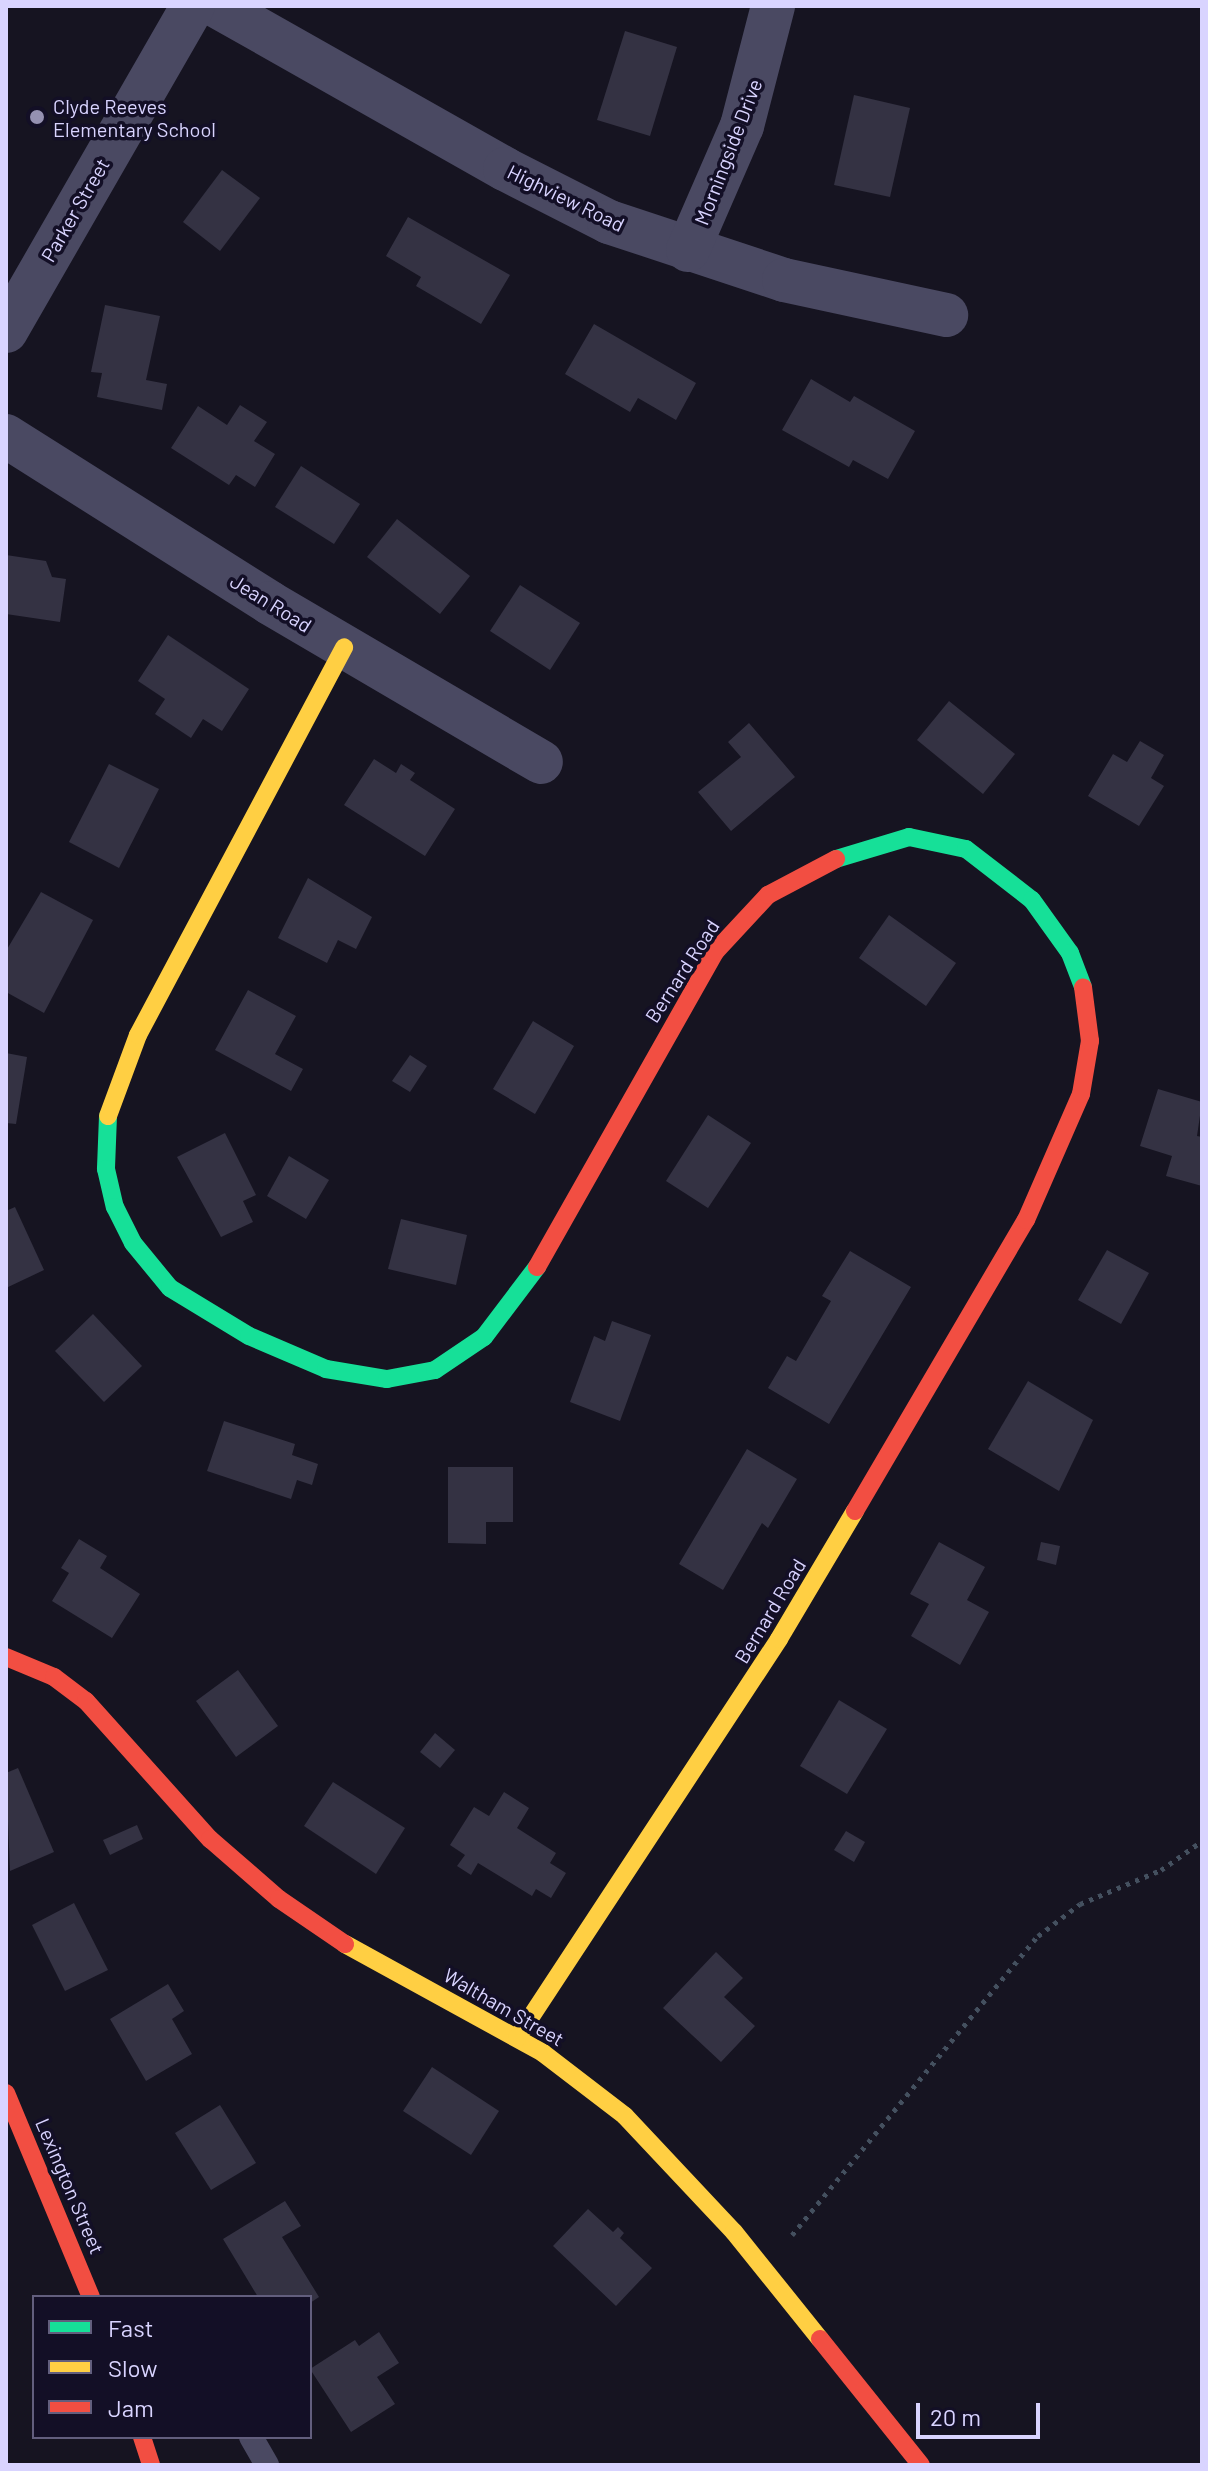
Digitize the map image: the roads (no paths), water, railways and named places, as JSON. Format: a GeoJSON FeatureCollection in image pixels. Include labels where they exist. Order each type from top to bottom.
{"type":"FeatureCollection","features":[{"type":"Feature","properties":{"kind":"street","name":"Parker Street"},"geometry":{"type":"LineString","coordinates":[[6,331],[193,6]]}},
{"type":"Feature","properties":{"kind":"street","name":"Highview Road"},"geometry":{"type":"LineString","coordinates":[[217,6],[564,202],[688,250],[784,280],[946,315]]}},
{"type":"Feature","properties":{"kind":"street","name":"Morningside Drive"},"geometry":{"type":"LineString","coordinates":[[688,250],[742,126],[773,6]]}},
{"type":"Feature","properties":{"kind":"street","name":"Jean Road"},"geometry":{"type":"LineString","coordinates":[[6,436],[344,647],[541,762]]}},
{"type":"Feature","properties":{"kind":"street","name":"Bernard Road"},"geometry":{"type":"LineString","coordinates":[[344,647],[138,1035],[108,1110],[106,1169],[115,1207],[133,1243],[170,1288],[249,1336],[326,1369],[387,1379],[435,1370],[484,1337],[527,1284],[715,952],[768,895],[846,853],[918,838],[947,842],[987,862],[1047,919],[1070,953],[1088,999],[1090,1041],[1081,1094],[1026,1220],[765,1663],[517,2038]]}},
{"type":"Feature","properties":{"kind":"street","name":"Waltham Street"},"geometry":{"type":"LineString","coordinates":[[6,1657],[54,1677],[86,1701],[210,1839],[279,1899],[350,1947],[517,2038],[572,2073],[625,2116],[764,2269],[921,2465]]}},
{"type":"Feature","properties":{"kind":"street","name":"Lexington Street"},"geometry":{"type":"LineString","coordinates":[[6,2093],[90,2295]]}},
{"type":"Feature","properties":{"kind":"street"},"geometry":{"type":"LineString","coordinates":[[143,2439],[151,2465]]}},
{"type":"Feature","properties":{"kind":"lane"},"geometry":{"type":"LineString","coordinates":[[252,2439],[267,2465]]}},
{"type":"Feature","properties":{"kind":"place","name":"Clyde Reeves Elementary School"},"geometry":{"type":"Point","coordinates":[37,117]}}]}
